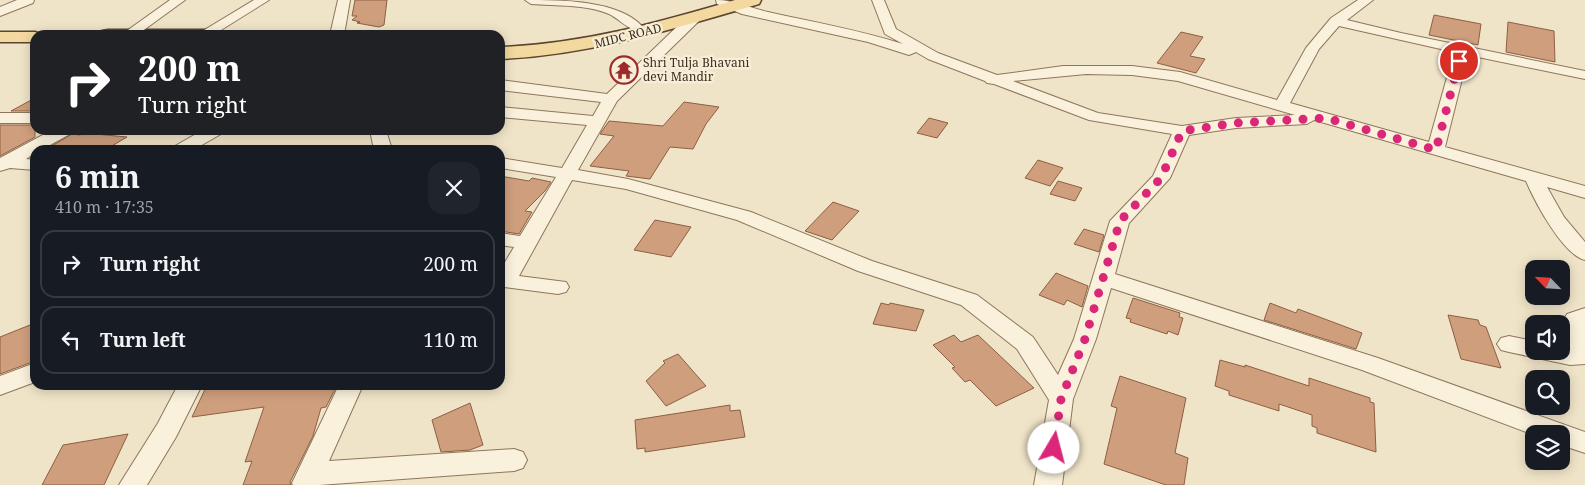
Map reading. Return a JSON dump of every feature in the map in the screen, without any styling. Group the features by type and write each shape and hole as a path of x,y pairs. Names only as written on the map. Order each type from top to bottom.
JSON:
{"main road":[{"name":"MIDC ROAD","path":"505,45 555,43 635,26 727,2 753,0"},
{"name":"MIDC ROAD","path":"505,53 545,52 577,48 655,30 694,18 727,2"},
{"path":"0,37 30,36"},
{"path":"0,44 30,44"}],"street":[{"path":"0,12 28,0"},
{"path":"135,30 179,0"},
{"path":"212,30 264,0"},
{"path":"338,30 344,0"},
{"path":"531,0 591,5 614,11 635,26"},
{"path":"878,0 890,31 933,56"},
{"path":"1281,106 1313,48 1336,21 1367,0"},
{"path":"727,2 770,17 872,39 933,56 992,80 1096,117 1182,131 1236,123 1326,118"},
{"path":"558,287 511,282 508,276 611,99 694,18"},
{"path":"1336,21 1462,50 1585,75"},
{"path":"1436,150 1462,50"},
{"path":"992,80 1063,69 1094,68 1131,70 1180,77 1585,192"},
{"path":"505,86 611,99"},
{"path":"505,112 597,121"},
{"path":"0,118 30,118"},
{"path":"1048,485 1061,399 1085,339 1120,221 1161,178 1182,131"},
{"path":"36,145 55,135"},
{"path":"190,145 206,135"},
{"path":"3,163 30,148"},
{"path":"3,163 30,165"},
{"path":"505,165 628,184 744,216 865,266 969,300 1025,343 1061,399"},
{"path":"1534,178 1544,203 1557,224 1585,254"},
{"path":"505,240 526,243"},
{"path":"1103,278 1370,364 1585,443"},
{"path":"1570,357 1582,356 1576,319 1585,316"},
{"path":"1509,344 1525,347"},
{"path":"0,386 30,374"},
{"path":"134,485 167,430 187,390"},
{"path":"349,390 308,479 514,460"}],"building":[{"path":"355,0 387,0 384,25 379,27 357,23 360,22 352,20 357,16 352,16"},
{"path":"1434,15 1481,24 1478,45 1429,35"},
{"path":"1508,22 1554,31 1555,62 1506,52"},
{"path":"1181,32 1203,37 1190,56 1205,59 1196,73 1157,63"},
{"path":"30,101 30,111 11,111"},
{"path":"684,102 719,107 706,124 693,149 670,147 650,179 626,176 629,171 590,166 614,136 600,134 609,121 663,126"},
{"path":"929,118 948,123 937,138 917,133"},
{"path":"0,125 30,125 30,135 35,135 35,137 0,156"},
{"path":"70,135 127,137 113,145 53,145"},
{"path":"1038,160 1063,168 1050,186 1025,178"},
{"path":"505,177 529,181 532,178 551,182 545,191 525,211 532,212 519,234 505,232"},
{"path":"1058,181 1082,188 1075,201 1050,194"},
{"path":"833,202 859,211 832,240 805,231"},
{"path":"655,220 691,227 671,257 634,250"},
{"path":"1084,229 1104,235 1099,252 1074,244"},
{"path":"1056,273 1088,286 1082,307 1067,300 1064,305 1039,295"},
{"path":"1133,298 1180,313 1179,317 1183,318 1178,335 1168,331 1167,334 1130,322 1131,319 1126,318"},
{"path":"881,303 924,310 916,331 873,324"},
{"path":"1270,303 1296,313 1298,309 1362,333 1356,349 1264,320"},
{"path":"1448,315 1478,320 1480,325 1486,327 1501,368 1461,359"},
{"path":"30,325 30,363 0,374 0,337"},
{"path":"954,335 961,342 978,335 1034,388 996,406 970,380 965,382 952,368 955,367 933,345"},
{"path":"678,354 706,386 666,406 646,381 665,363 663,361"},
{"path":"1220,360 1245,367 1245,365 1309,386 1309,378 1370,398 1370,402 1374,403 1376,452 1317,433 1317,428 1312,426 1312,415 1279,404 1279,411 1229,395 1229,391 1215,386"},
{"path":"1120,376 1186,398 1175,453 1188,458 1184,485 1166,485 1104,464 1117,408 1111,406"},
{"path":"205,390 334,390 326,407 321,408 313,436 290,482 291,485 243,485 252,461 245,462 264,407 192,417"},
{"path":"470,403 483,445 470,450 441,452 432,420"},
{"path":"730,405 730,411 740,410 745,437 645,452 645,448 637,449 635,420"},
{"path":"128,434 104,485 42,485 63,445"}],"place":[{"name":"Shri Tulja Bhavani devi Mandir","path":"624,70"}],"route":[{"path":"1054,448 1061,399 1085,339 1120,221 1161,178 1182,131 1198,127 1236,123 1326,118 1436,150 1459,61"}]}
